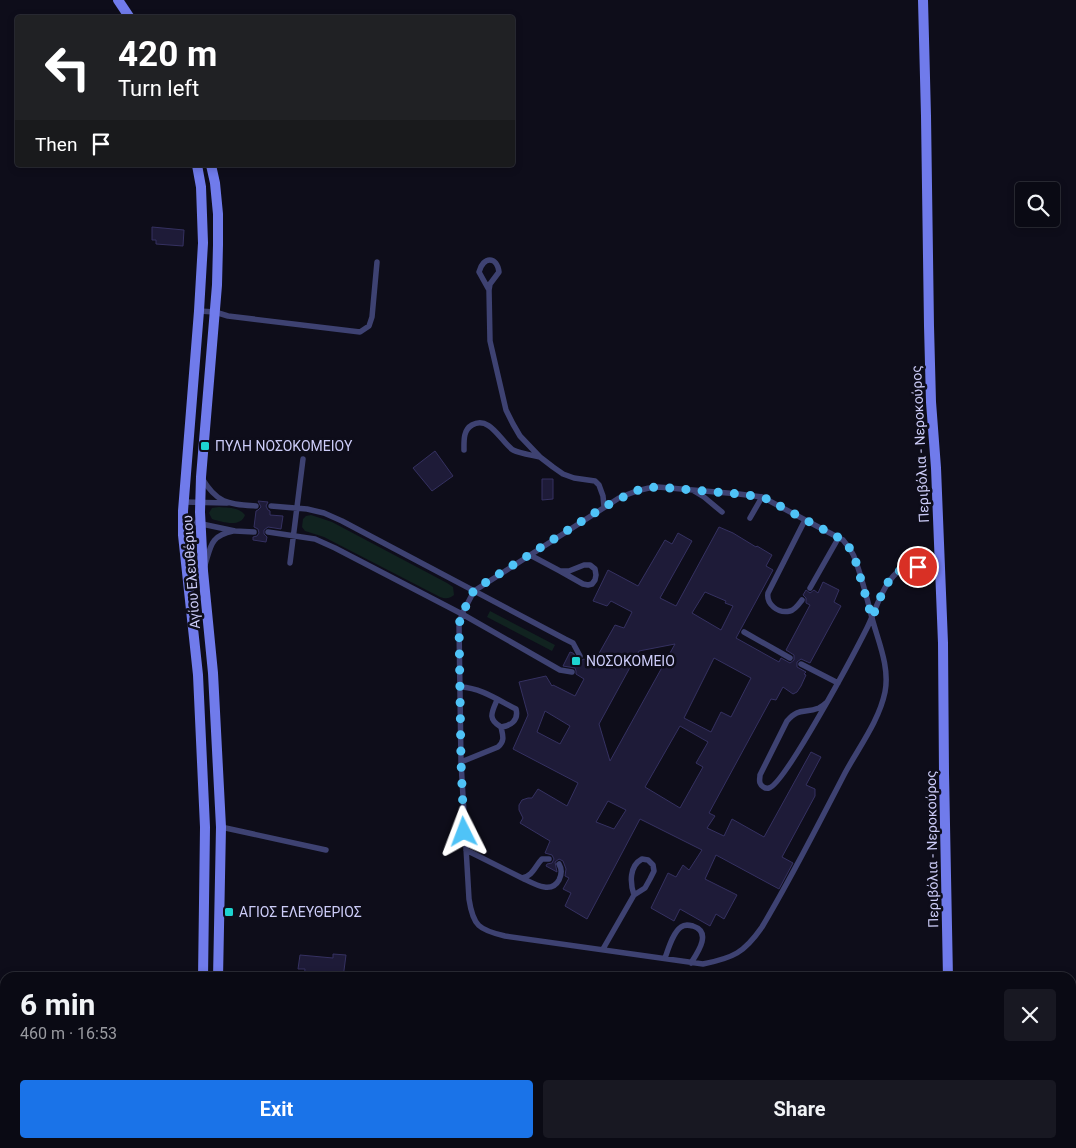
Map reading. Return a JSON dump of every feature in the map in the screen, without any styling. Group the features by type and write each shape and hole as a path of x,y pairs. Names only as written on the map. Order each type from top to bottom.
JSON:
{"main road":[{"path":"118,0 128,15"},
{"name":"Περιβόλια - Νεροκούρος","path":"923,0 931,383 943,643 948,972"},
{"name":"Αγίου Ελευθέριου","path":"197,167 201,186 203,243 183,502 183,535 198,675 205,827 202,972"},
{"name":"Αγίου Ελευθέριου","path":"211,167 218,214 218,261 201,478 200,524 214,673 221,827 218,972"}],"lane":[{"path":"489,290 479,272 481,265 489,260 494,261 498,266 499,272 490,284 489,290 490,341 506,410 520,436 540,457 563,474 574,478 595,481 600,485 604,507"},
{"path":"199,311 360,332 369,326 372,317 378,262"},
{"path":"464,450 464,438 468,428 482,423 497,433 512,449 540,457"},
{"path":"290,563 303,459"},
{"path":"201,478 209,490 217,497 232,504"},
{"path":"644,488 685,489 762,497 839,537 848,545 855,559 884,662 886,689 872,727 770,913 753,940 745,948 727,959 703,964 692,963 505,936 491,932 476,924 470,911 461,762 459,624 462,614 474,590 604,507 644,488"},
{"path":"685,489 704,497 722,512"},
{"path":"750,518 762,497"},
{"path":"183,502 256,506"},
{"path":"271,506 308,509 324,513 342,521 573,643 580,656"},
{"path":"183,520 235,531 254,532"},
{"path":"802,600 791,611 786,612 772,606 767,598 805,520"},
{"path":"203,571 214,539 223,533 235,531"},
{"path":"268,532 315,539 335,548 462,614 560,670 572,672"},
{"path":"810,588 839,537"},
{"path":"530,555 583,584 592,584 596,575 595,569 590,565 579,566 569,571 560,571"},
{"path":"826,703 819,708 799,711 787,721 760,775 759,781 761,785 769,788 782,776 826,703 838,683 891,578 902,569 940,566"},
{"path":"744,632 790,658"},
{"path":"801,664 838,683"},
{"path":"461,687 479,690 516,709 517,714 514,722 501,728"},
{"path":"461,762 502,744 504,738 501,728 492,719 492,712 497,700"},
{"path":"221,827 326,850"},
{"path":"466,850 522,878 548,888 554,887 558,883 562,868 559,864"},
{"path":"522,878 528,877 542,859 549,859"},
{"path":"603,949 634,895 645,888 654,871 653,864 648,860 642,859 636,862 633,868 630,882 634,895"},
{"path":"665,958 677,931 686,925 692,926 698,928 702,933 703,939 692,963"}],"green space":[{"path":"212,508 237,509 245,515 240,522 235,523 212,519 209,513"},
{"path":"311,515 332,522 447,583 453,587 454,595 447,598 440,597 324,537 305,531 302,527 303,519"},
{"path":"490,611 555,645 552,651 487,617"}],"building":[{"path":"152,227 184,230 183,246 156,244 156,240 152,240"},
{"path":"435,451 453,476 432,491 413,468"},
{"path":"542,479 553,479 553,499 542,500"},
{"path":"258,501 268,502 266,506 270,511 270,515 283,516 281,529 268,527 264,530 264,534 267,537 266,542 253,540 253,537 259,533 258,529 254,527 256,511 261,507"},
{"path":"719,527 772,555 766,566 773,570 736,638 779,662 781,658 790,663 794,660 794,655 786,650 810,605 806,603 806,598 803,595 806,590 810,593 814,590 818,593 823,582 839,590 834,602 841,606 810,663 801,659 797,662 797,667 806,672 801,686 793,694 783,687 776,700 771,699 709,813 715,816 707,828 724,836 732,819 764,837 811,752 821,757 806,785 815,789 815,796 782,857 793,863 779,889 716,855 705,879 737,895 724,919 716,914 710,926 680,909 674,921 651,908 668,873 676,877 683,865 689,870 702,850 640,819 587,919 565,906 571,893 563,889 569,878 565,876 566,869 563,861 559,859 555,862 557,872 546,866 552,863 554,859 552,855 545,853 550,841 520,823 523,818 519,805 522,800 532,798 538,789 567,806 578,783 513,749 528,715 519,682 546,676 552,686 575,696 584,679 576,674 575,668 563,666 570,652 578,660 584,659 593,664 615,625 624,628 632,612 611,601 607,606 593,601 608,570 638,586 665,540 672,544 678,533 692,541 660,598 676,606","holes":["705,592 733,606 721,630 692,613","675,644 610,761 599,724 639,651","714,658 751,678 731,717 721,712 711,732 684,718","545,711 570,726 560,744 537,732","680,726 708,742 696,763 703,767 680,808 645,787","608,801 626,810 614,829 596,822"]},
{"path":"333,954 346,955 344,972 305,972 305,969 298,969 300,955 333,958"}],"place":[{"name":"ΠΥΛΗ ΝΟΣΟΚΟΜΕΙΟΥ","path":"205,446"},
{"name":"ΝΟΣΟΚΟΜΕΙΟ","path":"576,661"},
{"name":"ΑΓΙΟΣ ΕΛΕΥΘΕΡΙΟΣ","path":"229,912"}],"route":[{"path":"464,832 459,624 462,614 474,590 619,498 644,488 658,487 739,494 767,499 839,537 848,545 855,559 872,618 891,578 902,569 918,567"}]}
